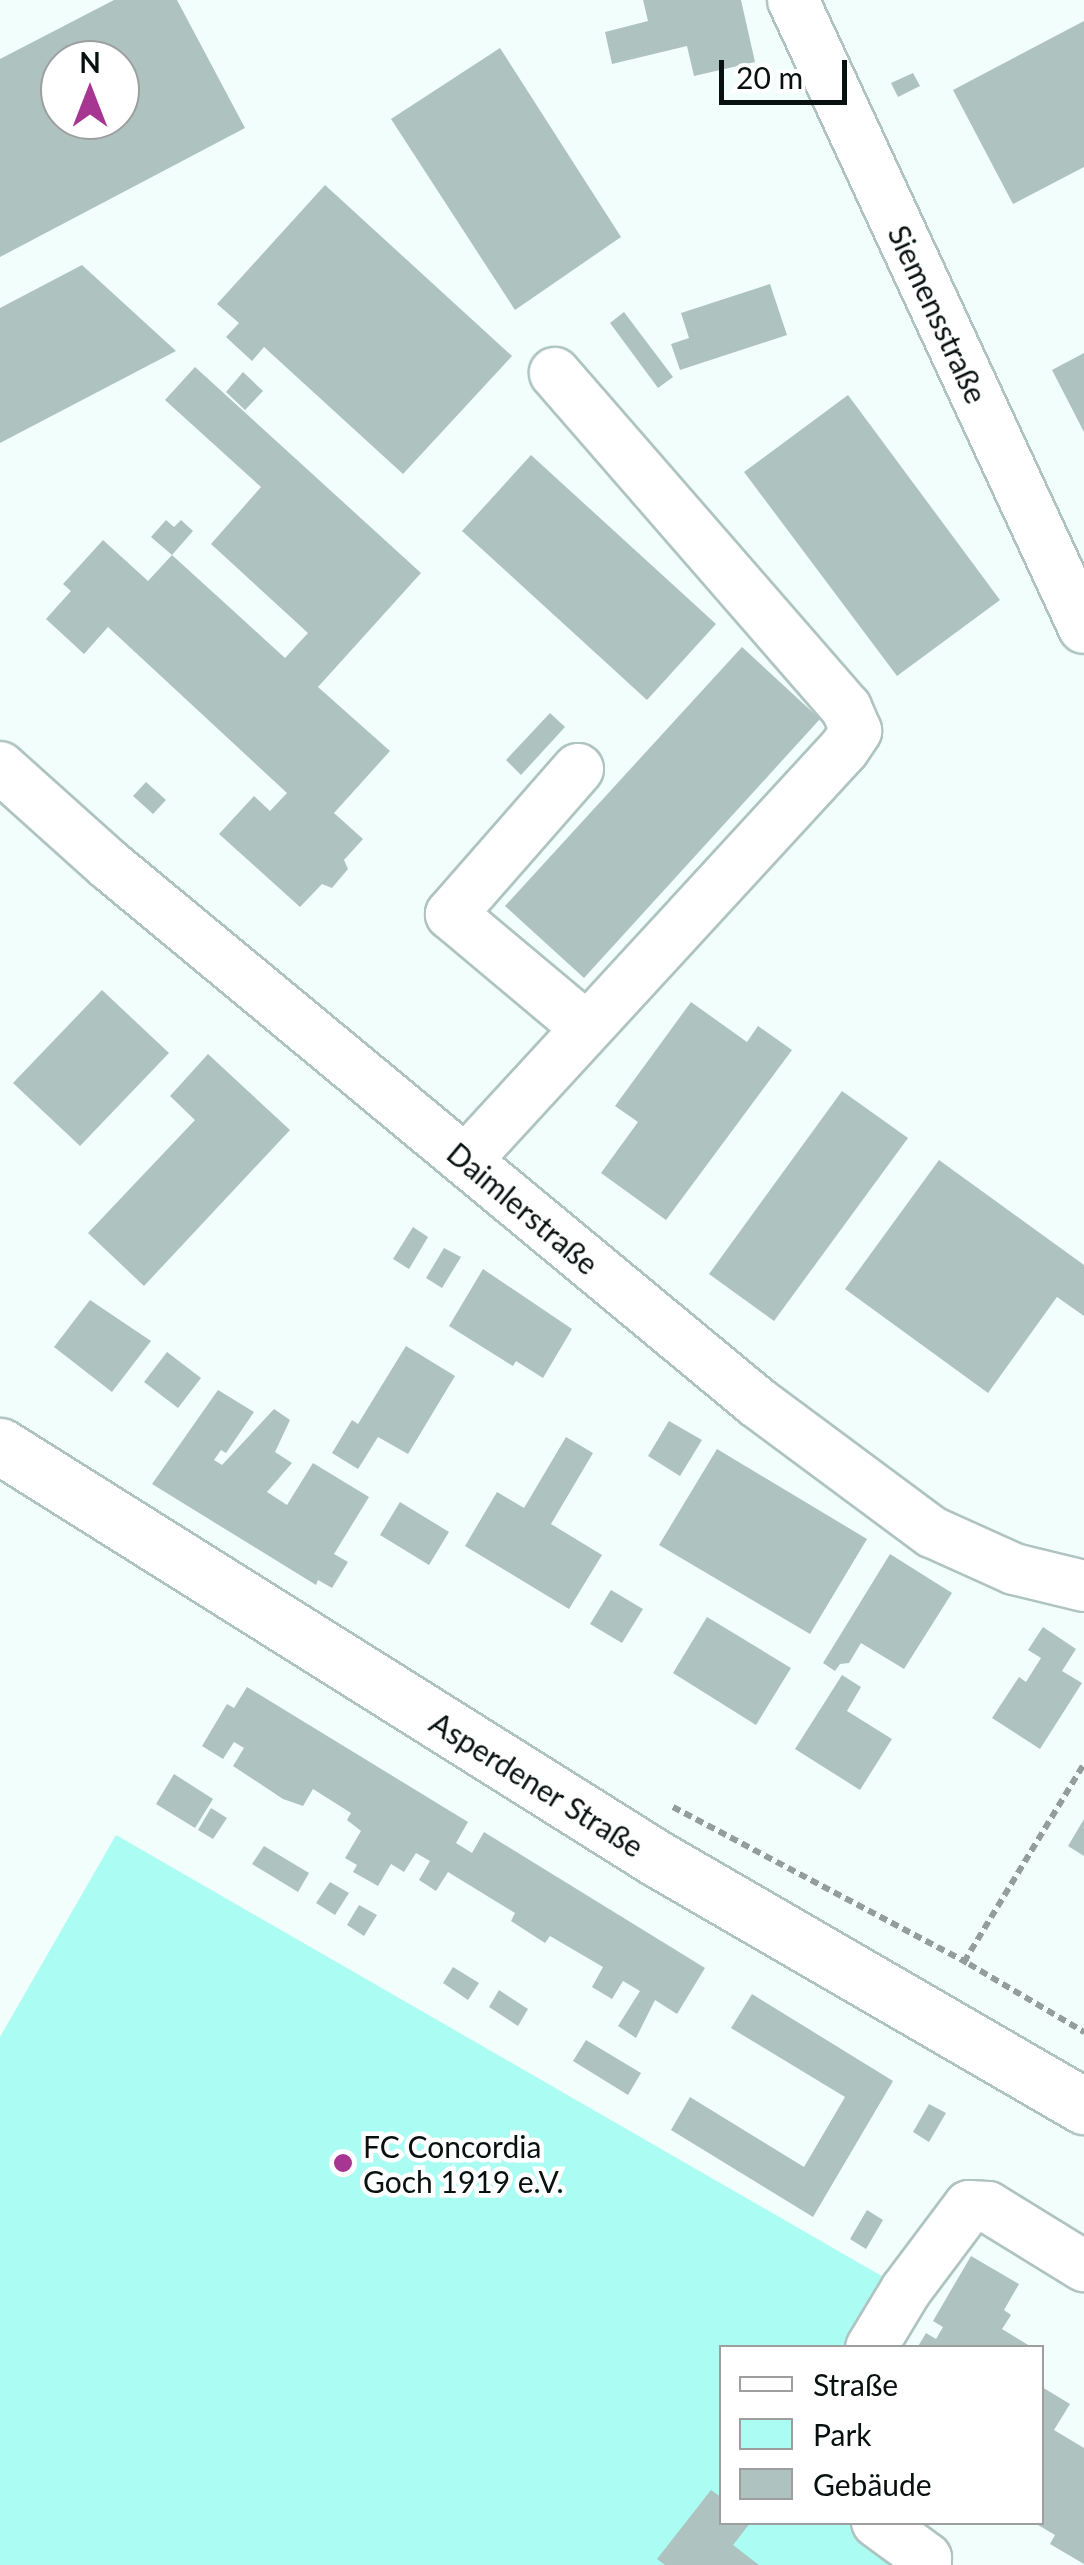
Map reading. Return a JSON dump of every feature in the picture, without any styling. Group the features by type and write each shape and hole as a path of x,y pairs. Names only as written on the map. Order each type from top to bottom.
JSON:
{"main road":[{"name":"Asperdener Straße","path":"0,1446 656,1858 1084,2106"}],"street":[{"name":"Siemensstraße","path":"792,0 1084,628"},
{"path":"466,1160 844,749 856,731 846,708 556,373"},
{"name":"Daimlerstraße","path":"0,767 108,864 758,1403 932,1532 1014,1569 1084,1586"},
{"path":"578,769 451,914 587,1028"},
{"path":"873,2345 906,2290 969,2206 988,2207 1084,2266"},
{"path":"881,2525 926,2558 926,2565"}],"path":[{"path":"964,1962 1084,1764"}],"green space":[{"name":"FC Concordia Goch 1919 e.V.","path":"116,1835 906,2290 872,2345 719,2345 719,2525 879,2525 926,2565 0,2565 0,2037"}],"building":[{"path":"114,0 177,0 245,128 0,257 0,59"},
{"path":"643,0 741,0 755,62 694,76 687,46 612,64 605,32 648,21"},
{"path":"1084,21 1084,167 1013,204 953,90"},
{"path":"500,48 621,237 515,310 391,119"},
{"path":"913,73 920,86 898,97 891,83"},
{"path":"325,185 512,356 403,474 264,347 252,361 226,337 239,323 217,304"},
{"path":"82,265 176,351 0,443 0,308"},
{"path":"770,284 787,335 680,370 671,344 689,338 681,313"},
{"path":"624,312 673,377 658,388 610,323"},
{"path":"1084,353 1084,432 1052,370"},
{"path":"195,367 421,573 318,687 390,751 334,813 363,839 344,860 348,869 332,888 322,884 300,907 219,834 254,796 270,811 287,793 108,627 84,654 46,619 71,591 63,584 103,540 148,581 172,555 285,658 308,633 211,544 261,487 165,400"},
{"path":"243,372 263,391 245,410 226,392"},
{"path":"848,395 1000,600 897,676 744,472"},
{"path":"531,455 716,624 647,700 462,531"},
{"path":"166,520 174,527 181,520 193,531 172,555 151,537"},
{"path":"742,647 820,719 584,978 505,906"},
{"path":"550,713 565,727 521,775 506,760"},
{"path":"146,782 166,800 153,814 133,796"},
{"path":"102,990 169,1053 80,1146 13,1083"},
{"path":"691,1002 747,1042 758,1026 792,1050 666,1220 601,1173 638,1122 615,1106"},
{"path":"208,1054 290,1130 144,1286 88,1233 195,1120 170,1096"},
{"path":"842,1091 908,1138 774,1321 709,1274"},
{"path":"939,1160 1084,1265 1084,1316 1057,1297 988,1393 845,1289"},
{"path":"413,1227 428,1237 409,1269 393,1259"},
{"path":"444,1248 461,1257 442,1288 426,1278"},
{"path":"483,1269 572,1329 543,1378 516,1361 513,1366 449,1326"},
{"path":"90,1300 151,1341 112,1392 54,1347"},
{"path":"406,1346 455,1376 408,1454 378,1437 358,1469 332,1453 352,1420 358,1424"},
{"path":"167,1352 201,1378 178,1408 144,1382"},
{"path":"218,1390 254,1412 226,1453 221,1450 214,1460 222,1465 274,1409 290,1420 275,1452 292,1463 267,1492 287,1505 313,1463 369,1497 334,1554 348,1562 332,1588 318,1580 316,1585 152,1484"},
{"path":"669,1421 702,1440 680,1476 648,1456"},
{"path":"566,1437 593,1453 551,1524 602,1555 569,1609 465,1546 497,1492 524,1508"},
{"path":"717,1449 867,1539 810,1634 659,1545"},
{"path":"400,1502 449,1532 429,1565 380,1535"},
{"path":"890,1554 952,1593 904,1669 861,1643 849,1663 840,1664 835,1671 823,1663"},
{"path":"611,1590 643,1609 622,1643 590,1624"},
{"path":"707,1617 791,1668 756,1725 673,1673"},
{"path":"1043,1627 1076,1649 1062,1671 1082,1683 1040,1749 992,1718 1019,1677 1026,1682 1041,1658 1028,1650"},
{"path":"842,1675 861,1687 847,1711 892,1739 860,1790 795,1749"},
{"path":"247,1687 468,1822 456,1843 472,1853 484,1832 705,1968 677,2014 655,2000 636,2038 618,2026 640,1991 623,1981 612,1999 592,1987 603,1967 550,1936 545,1943 511,1921 515,1913 448,1872 436,1891 419,1880 430,1861 416,1853 404,1872 391,1864 378,1886 353,1872 357,1865 345,1858 361,1831 347,1820 351,1813 313,1789 303,1806 283,1799 233,1766 244,1748 234,1742 223,1759 202,1746 227,1704 234,1708"},
{"path":"174,1774 213,1799 195,1828 156,1804"},
{"path":"211,1808 227,1818 213,1839 198,1830"},
{"path":"1084,1819 1084,1856 1068,1846"},
{"path":"264,1846 309,1873 298,1892 252,1864"},
{"path":"330,1882 349,1893 335,1915 316,1903"},
{"path":"359,1905 377,1915 364,1936 347,1925"},
{"path":"453,1967 479,1983 468,2000 443,1983"},
{"path":"499,1990 528,2009 518,2026 489,2007"},
{"path":"752,1994 893,2081 813,2217 671,2130 690,2097 804,2167 845,2097 731,2028"},
{"path":"586,2040 641,2073 628,2095 573,2061"},
{"path":"929,2104 946,2113 929,2142 913,2132"},
{"path":"867,2210 883,2220 866,2249 850,2239"},
{"path":"971,2256 1019,2284 1004,2310 1011,2315 1002,2329 1028,2345 919,2345 926,2333 936,2339 943,2327 933,2321"},
{"path":"1044,2388 1070,2404 1054,2430 1084,2448 1084,2564 1050,2544 1055,2535 1038,2525 1044,2525"},
{"path":"711,2490 719,2496 719,2525 749,2525 733,2545 759,2565 665,2565 657,2559"}],"place":[{"name":"FC Concordia Goch 1919 e.V.","path":"343,2163"}]}
